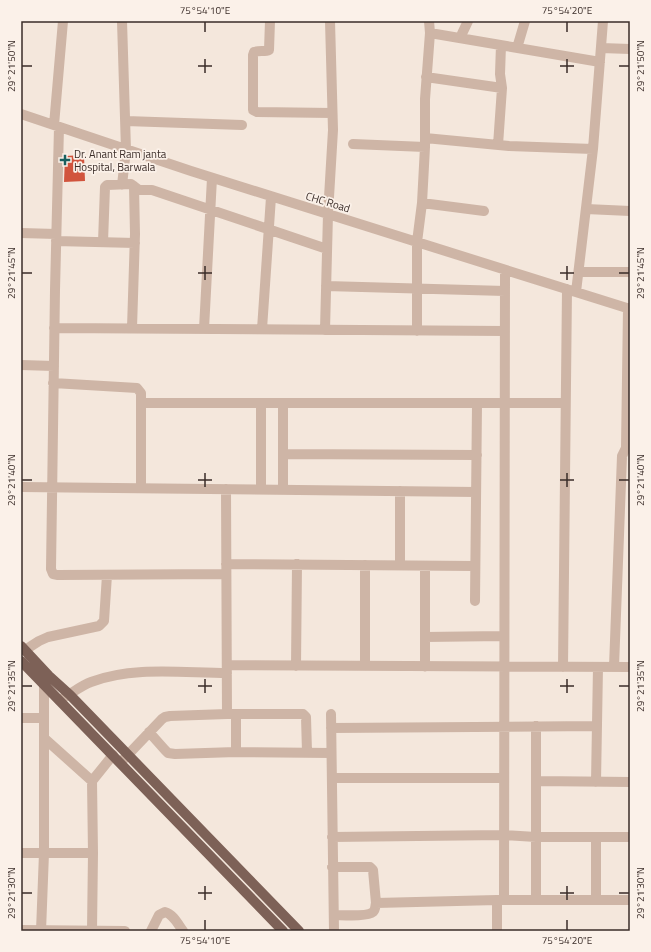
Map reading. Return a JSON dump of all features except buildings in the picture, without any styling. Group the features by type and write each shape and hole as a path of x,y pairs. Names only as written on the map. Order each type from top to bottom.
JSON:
{"main road":[{"path":"23,648 70,694 124,759 283,931"},
{"path":"21,661 113,755 124,759 299,931"}],"street":[{"path":"62,21 56,126 56,238 51,569 53,574 107,575 297,564 475,566"},
{"path":"122,21 126,122 126,150 122,185"},
{"path":"270,21 269,50 257,51 254,52 253,55 253,110 258,112 332,113"},
{"path":"325,330 328,214 332,144 330,21"},
{"path":"417,331 417,242 422,203 426,77 430,33 429,21"},
{"path":"460,38 468,21"},
{"path":"517,48 525,21"},
{"path":"562,667 565,403 572,290 579,272 593,149 602,21"},
{"path":"430,33 600,62"},
{"path":"498,145 502,88 500,74 501,45"},
{"path":"601,48 630,49"},
{"path":"426,77 502,88"},
{"name":"CHC Road","path":"21,114 271,197 629,308"},
{"path":"126,122 242,125"},
{"path":"353,144 425,142 593,149"},
{"path":"204,329 212,178"},
{"path":"103,242 104,190 107,185 131,184 139,190 152,190 327,249"},
{"path":"132,328 135,243 134,186"},
{"path":"262,330 271,197"},
{"path":"422,203 484,211"},
{"path":"586,209 630,211"},
{"path":"21,233 56,238 135,243"},
{"path":"497,931 503,835 505,270"},
{"path":"579,272 630,272"},
{"path":"326,286 505,291"},
{"path":"614,667 622,456 628,448 629,308"},
{"path":"54,328 504,331"},
{"path":"21,366 54,366"},
{"path":"53,383 137,388 141,393 141,488"},
{"path":"141,403 565,403"},
{"path":"261,403 261,490"},
{"path":"283,403 283,490"},
{"path":"475,601 477,404"},
{"path":"283,454 476,455"},
{"path":"21,487 476,492"},
{"path":"226,489 227,669 236,752"},
{"path":"400,491 400,565"},
{"path":"296,666 297,564"},
{"path":"365,565 365,666"},
{"path":"425,566 425,667"},
{"path":"23,648 48,637 99,626 102,624 104,621 107,575"},
{"path":"425,637 504,636"},
{"path":"60,700 90,682 113,675 133,672 296,666 630,667"},
{"path":"596,782 598,667"},
{"path":"42,931 44,853 44,685"},
{"path":"124,759 165,717 232,714 305,714 306,752"},
{"path":"331,714 334,931"},
{"path":"21,718 43,718"},
{"path":"536,726 536,900"},
{"path":"331,728 597,726"},
{"path":"149,732 168,753 175,754 236,752 331,753"},
{"path":"44,738 92,781"},
{"path":"92,930 92,781 113,755"},
{"path":"332,778 503,778"},
{"path":"536,781 630,782"},
{"path":"332,837 503,835 630,837"},
{"path":"596,837 596,900"},
{"path":"21,853 93,853"},
{"path":"332,867 370,868 373,870 376,903 375,909 372,913 334,915"},
{"path":"376,903 500,900 630,900"},
{"path":"152,931 159,915 165,912 172,916 183,931"},
{"path":"21,930 125,931"}],"place":[{"name":"Dr. Anant Ram janta Hospital, Barwala","path":"65,160"}]}
